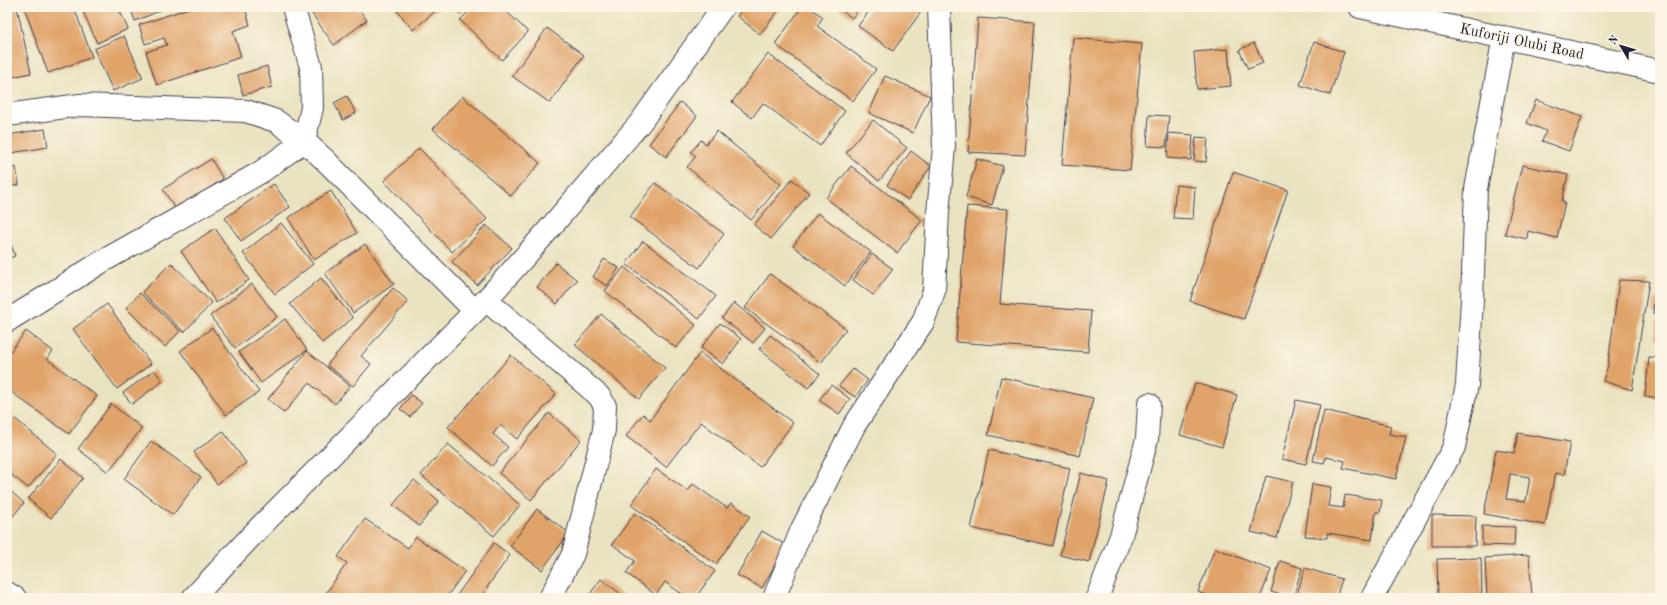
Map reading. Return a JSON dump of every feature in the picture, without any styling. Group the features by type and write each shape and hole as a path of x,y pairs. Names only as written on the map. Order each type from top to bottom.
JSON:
{"street":[{"path":"7,321 103,261 260,172 304,142 312,108 311,67 293,7"},
{"path":"193,598 258,529 480,306 544,235 640,123 723,7"},
{"path":"774,598 802,530 854,426 923,322 934,291 938,213 944,146 938,7"},
{"name":"Kuforiji Olubi Road","path":"1360,7 1660,71"},
{"path":"1372,598 1454,447 1467,385 1476,189 1504,37"},
{"path":"7,115 80,105 246,111 276,121 325,160 480,306 577,377 598,396 605,406 604,430 573,554 550,598"},
{"path":"1098,598 1121,536 1145,447 1149,404"},
{"path":"7,593 15,598"}],"building":[{"path":"7,7 17,7 31,73 7,78"},
{"path":"24,7 74,7 92,57 48,73"},
{"path":"81,7 118,7 128,29 97,43"},
{"path":"130,7 169,7 135,21"},
{"path":"192,7 245,7 250,25 233,31 241,57 157,85 146,52 167,45 164,38 145,44 139,25"},
{"path":"315,7 357,7 367,20 334,45 310,11"},
{"path":"394,7 440,7 413,30"},
{"path":"454,7 467,7 459,13"},
{"path":"473,7 502,7 528,32 502,60 460,20"},
{"path":"744,7 776,7 779,10 760,34 737,16"},
{"path":"802,7 809,7 823,17 817,26 876,69 853,101 775,44"},
{"path":"837,7 860,7 852,18"},
{"path":"872,7 920,7 923,9 893,51 858,26"},
{"path":"978,18 1035,22 1025,155 968,152"},
{"path":"547,28 584,55 550,103 512,76"},
{"path":"124,36 143,78 113,91 94,49"},
{"path":"1073,38 1142,44 1130,170 1062,165"},
{"path":"1314,42 1344,52 1330,95 1300,85"},
{"path":"1254,43 1263,63 1248,69 1239,50"},
{"path":"1228,49 1231,86 1197,89 1194,52"},
{"path":"768,54 845,111 820,146 763,103 752,118 732,102"},
{"path":"267,66 272,87 243,95 238,75"},
{"path":"885,76 930,96 913,133 869,113"},
{"path":"347,96 356,113 343,120 334,103"},
{"path":"462,96 540,163 511,196 433,129"},
{"path":"1536,100 1582,117 1569,151 1542,141 1546,131 1527,123"},
{"path":"680,102 697,116 666,157 649,144"},
{"path":"1149,115 1169,116 1166,147 1147,146"},
{"path":"873,120 907,148 879,181 846,153"},
{"path":"45,129 48,147 11,153 8,135"},
{"path":"717,131 781,184 751,220 687,167 696,156 691,152 701,140 706,144"},
{"path":"1169,133 1193,135 1191,160 1167,158"},
{"path":"1196,137 1208,138 1206,162 1194,161"},
{"path":"419,148 487,219 452,252 384,181"},
{"path":"911,151 931,166 908,200 887,185"},
{"path":"211,159 223,179 176,210 163,189"},
{"path":"977,159 1003,166 992,205 966,197"},
{"path":"1522,165 1568,175 1562,201 1565,202 1557,238 1528,231 1527,239 1505,234"},
{"path":"851,166 922,220 897,253 826,198"},
{"path":"16,167 19,185 7,187 7,169"},
{"path":"1233,172 1288,190 1244,319 1190,301"},
{"path":"792,179 809,193 771,239 754,225"},
{"path":"655,183 724,234 699,268 630,217"},
{"path":"274,184 290,207 241,241 225,218"},
{"path":"1176,185 1195,187 1193,219 1173,218"},
{"path":"331,191 357,233 314,260 288,218"},
{"path":"967,206 1008,209 1000,304 1091,311 1088,352 956,342"},
{"path":"818,213 871,252 845,286 793,246"},
{"path":"281,223 313,264 275,294 243,253"},
{"path":"486,225 512,248 477,285 452,262"},
{"path":"215,228 249,280 216,303 181,251"},
{"path":"7,233 15,256 7,259"},
{"path":"643,241 716,296 699,319 626,264"},
{"path":"365,244 394,284 353,313 325,273"},
{"path":"872,254 893,269 873,295 853,280"},
{"path":"604,259 619,268 607,286 593,277"},
{"path":"171,263 212,303 184,332 142,292"},
{"path":"556,263 577,280 557,304 537,287"},
{"path":"624,267 696,325 676,348 605,291"},
{"path":"770,274 846,329 821,363 745,308"},
{"path":"321,278 353,318 322,343 290,304"},
{"path":"1619,280 1649,281 1632,390 1603,381 1608,365"},
{"path":"252,284 277,317 235,348 210,316"},
{"path":"393,288 408,301 361,356 371,364 353,386 327,365"},
{"path":"140,293 180,331 165,347 126,308"},
{"path":"1659,293 1660,338 1655,338 1658,313 1653,313 1654,299 1658,299"},
{"path":"734,303 765,328 753,343 722,318"},
{"path":"107,304 151,364 117,389 73,329"},
{"path":"601,314 665,368 639,399 575,345"},
{"path":"285,319 307,350 261,383 239,352"},
{"path":"720,323 741,339 723,364 701,348"},
{"path":"212,328 259,392 226,415 180,351"},
{"path":"26,331 53,351 47,359 97,396 69,434 7,389 7,356"},
{"path":"770,335 820,374 808,388 759,349"},
{"path":"307,351 350,386 335,404 309,383 284,413 268,399"},
{"path":"700,353 793,423 760,467 701,422 666,467 626,436 643,414 650,420"},
{"path":"511,355 556,394 517,439 500,425 493,434 508,447 492,466 448,427"},
{"path":"1649,357 1660,358 1659,398 1645,396"},
{"path":"853,369 868,380 855,397 839,386"},
{"path":"154,370 163,381 132,404 123,393"},
{"path":"1001,377 1093,398 1080,456 988,435"},
{"path":"1195,383 1237,395 1222,447 1180,435"},
{"path":"831,385 850,399 839,414 819,400"},
{"path":"411,395 422,403 410,417 400,409"},
{"path":"1296,400 1320,405 1306,464 1282,459"},
{"path":"111,404 142,428 108,472 78,449"},
{"path":"1324,410 1391,426 1389,434 1406,437 1396,479 1343,468 1345,461 1326,457 1324,463 1313,461"},
{"path":"7,412 57,454 28,488 7,471"},
{"path":"549,413 581,440 531,500 499,473"},
{"path":"223,431 246,463 217,484 194,452"},
{"path":"1518,433 1570,442 1564,475 1555,473 1545,525 1484,514 1496,450 1514,453","holes":["1510,474 1530,477 1526,501 1506,499"]},
{"path":"151,441 201,477 173,515 124,479"},
{"path":"448,444 520,505 494,536 421,475"},
{"path":"989,450 1070,468 1053,546 971,528"},
{"path":"61,459 83,478 51,518 28,499"},
{"path":"656,469 688,491 693,484 727,508 731,503 750,516 716,564 631,505"},
{"path":"1081,473 1109,481 1089,562 1060,555"},
{"path":"1266,476 1293,482 1277,538 1251,532"},
{"path":"414,480 439,501 419,526 393,505"},
{"path":"1312,484 1331,487 1328,506 1343,508 1345,495 1382,500 1380,512 1376,512 1372,540 1327,533 1327,538 1305,536"},
{"path":"7,488 24,503 7,523"},
{"path":"537,509 569,533 542,570 510,546"},
{"path":"635,513 715,571 695,598 688,598 665,582 656,595 626,573 635,561 612,544"},
{"path":"1432,515 1476,516 1475,546 1432,546"},
{"path":"365,519 408,548 416,537 465,571 446,598 328,598 324,596 347,563 338,557"},
{"path":"1482,526 1515,527 1514,546 1482,545"},
{"path":"762,531 786,545 762,588 737,575"},
{"path":"494,543 510,555 483,593 489,598 455,598"},
{"path":"1215,548 1271,570 1260,598 1214,598 1198,592"},
{"path":"1529,555 1532,597 1487,598 1485,558"},
{"path":"1481,558 1482,598 1438,598 1437,559"},
{"path":"1280,561 1302,568 1293,598 1271,592"},
{"path":"1305,568 1342,579 1336,598 1296,598"},
{"path":"601,579 626,598 587,598"},
{"path":"679,593 687,598 675,598"}]}
